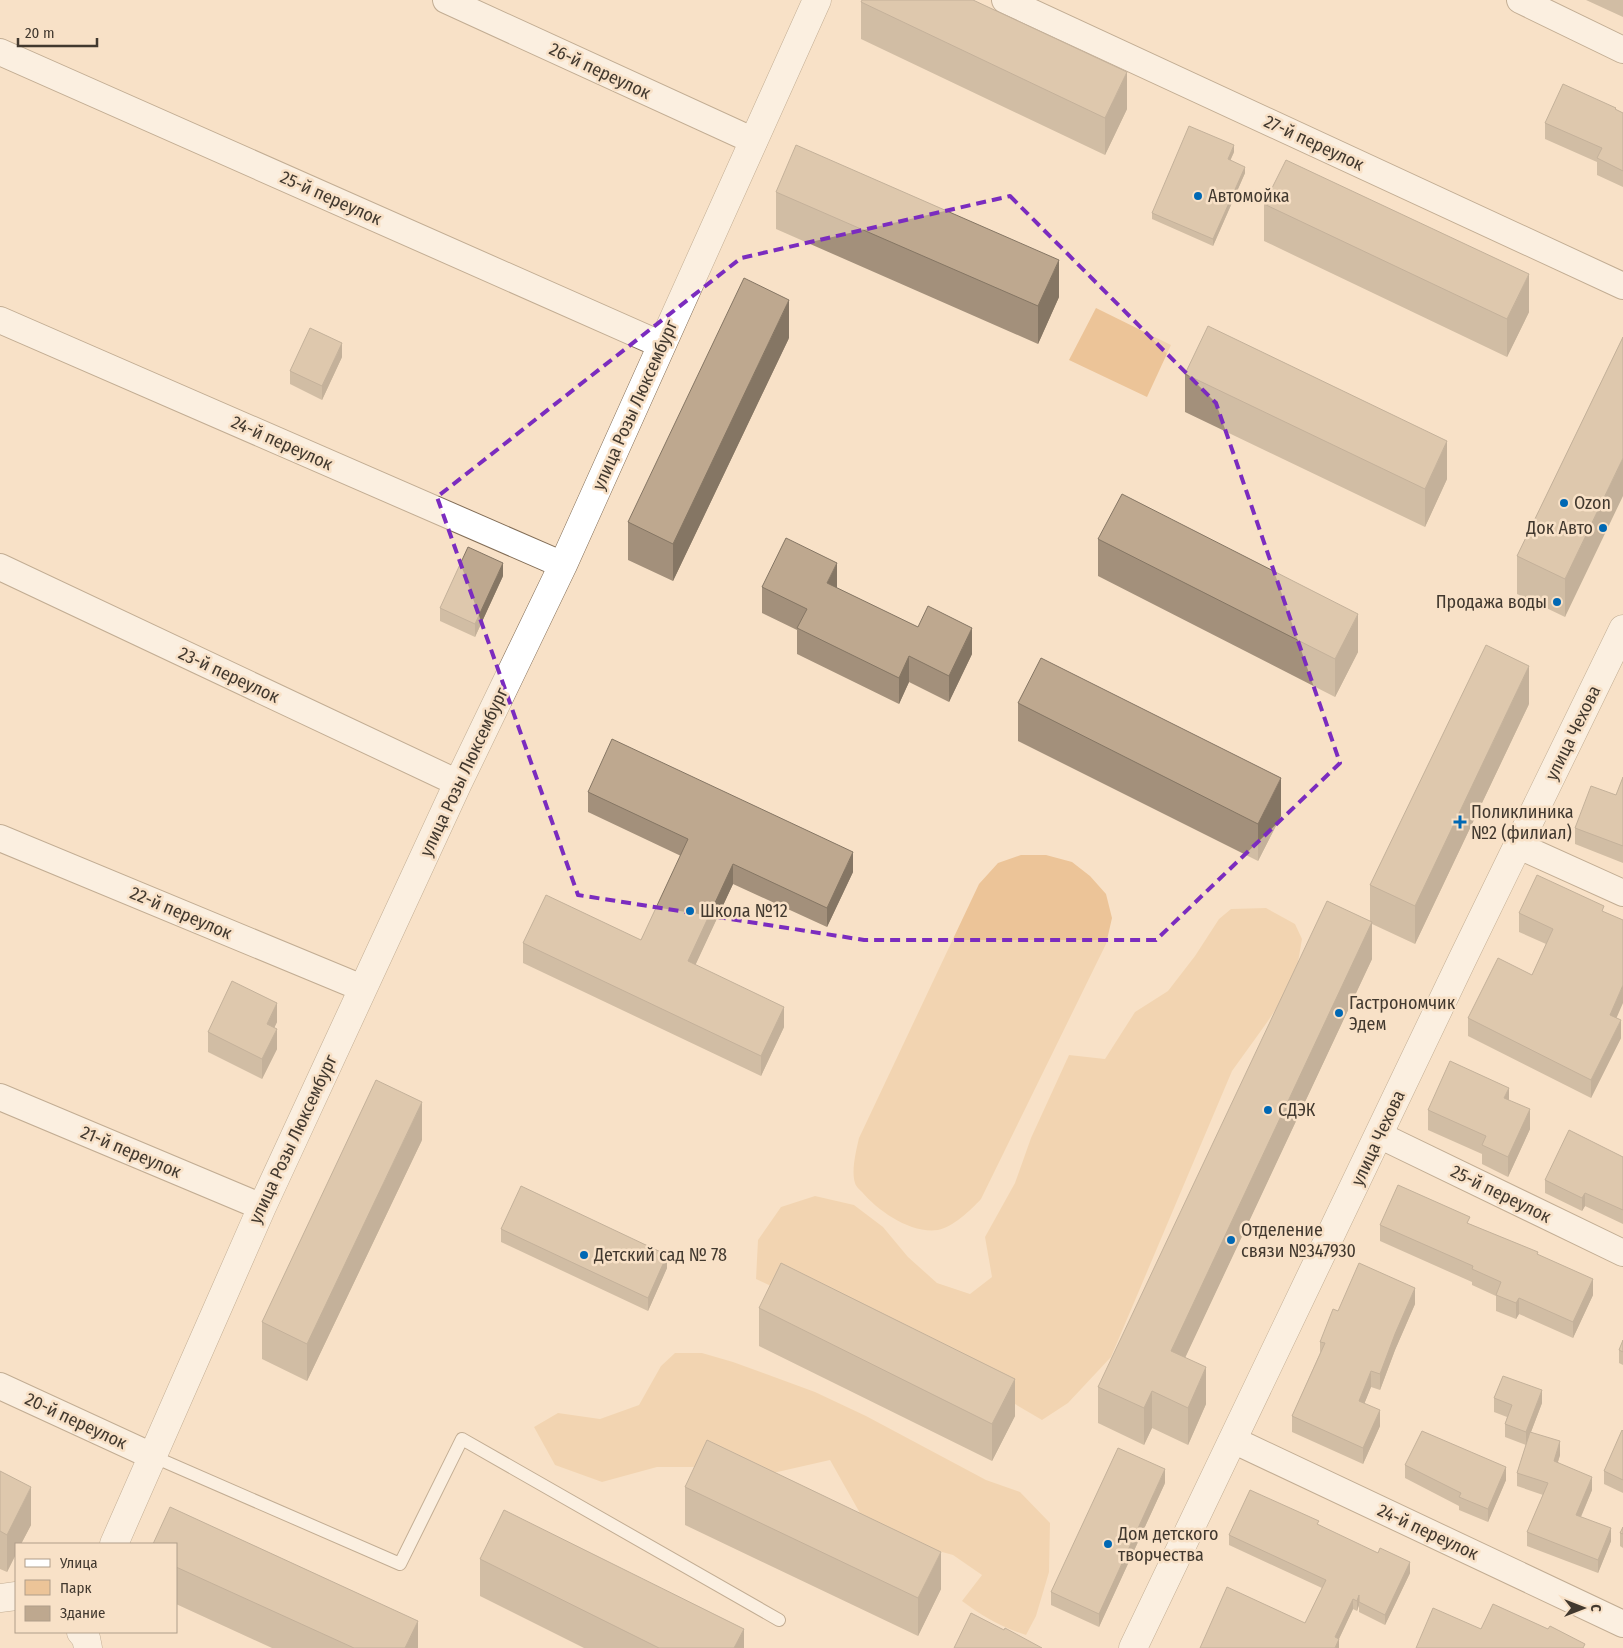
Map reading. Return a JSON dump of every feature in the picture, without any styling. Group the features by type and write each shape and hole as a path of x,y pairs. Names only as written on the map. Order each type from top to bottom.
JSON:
{"street":[{"name":"26-й переулок","path":"446,0 754,141"},
{"name":"улица Розы Люксембург","path":"114,1543 262,1207 458,783 563,566 817,0"},
{"name":"27-й переулок","path":"1005,0 1623,286"},
{"path":"1520,0 1623,50"},
{"name":"25-й переулок","path":"0,52 662,345"},
{"name":"24-й переулок","path":"0,320 563,566"},
{"name":"23-й переулок","path":"0,567 458,783"},
{"name":"улица Чехова","path":"1133,1648 1380,1135 1462,960 1623,630"},
{"name":"22-й переулок","path":"0,838 362,988"},
{"path":"1519,846 1623,893"},
{"name":"21-й переулок","path":"0,1096 262,1207"},
{"name":"25-й переулок","path":"1380,1135 1623,1253"},
{"name":"20-й переулок","path":"0,1386 152,1456"},
{"name":"24-й переулок","path":"1233,1440 1623,1624"},
{"path":"0,1598 15,1596"}],"lane":[{"path":"152,1456 400,1564 462,1439 779,1620"}],"highlighted area":[{"path":"1010,196 1216,403 1340,763 1156,940 864,940 578,895 437,497 741,258"}],"green space":[{"path":"1096,308 1171,345 1147,397 1069,360"},
{"path":"1021,855 1046,855 1072,862 1090,876 1106,894 1112,918 1106,944 981,1199 961,1218 944,1228 928,1230 906,1225 877,1207 856,1186 854,1167 859,1138 979,884 998,863"},
{"path":"1266,908 1295,924 1302,939 1295,980 1232,1071 1111,1357 1068,1403 1042,1420 998,1394 756,1279 758,1240 781,1207 815,1196 854,1205 883,1227 908,1257 937,1283 970,1294 992,1277 985,1237 1015,1183 1031,1138 1069,1055 1105,1059 1135,1012 1168,991 1195,956 1219,919 1231,909"},
{"path":"675,1353 702,1353 733,1362 815,1392 866,1416 986,1480 1020,1492 1050,1523 1049,1572 1036,1616 1026,1635 992,1621 962,1601 982,1575 953,1555 906,1542 865,1522 830,1460 756,1477 710,1467 657,1467 602,1482 555,1465 534,1427 558,1413 600,1419 639,1405 661,1366"}],"building":[{"path":"862,0 973,0 1127,72 1105,118 861,2"},
{"path":"1563,84 1623,113 1623,171 1597,158 1602,148 1545,123"},
{"name":"Автомойка","path":"1189,126 1234,145 1228,159 1245,167 1213,239 1152,213"},
{"path":"796,145 1059,260 1038,306 776,192"},
{"path":"1286,160 1529,274 1507,319 1264,204"},
{"path":"744,278 789,300 673,544 628,522"},
{"path":"1208,326 1447,441 1425,489 1185,374"},
{"path":"310,328 342,343 322,386 290,371"},
{"path":"1623,337 1623,458 1565,579 1517,556"},
{"path":"1122,494 1358,614 1335,659 1098,539"},
{"path":"786,538 837,563 827,583 918,627 928,606 972,628 949,676 909,656 899,678 797,628 807,609 762,587"},
{"path":"468,547 503,563 475,624 440,608"},
{"path":"1486,645 1529,666 1415,906 1370,885"},
{"path":"1041,658 1281,778 1258,824 1018,703"},
{"path":"612,739 853,852 827,908 733,864 688,961 784,1007 761,1056 523,943 546,895 641,940 688,839 588,792"},
{"path":"1623,777 1623,846 1575,828 1591,786 1616,795"},
{"path":"1537,875 1604,906 1602,911 1623,920 1623,985 1610,1015 1621,1020 1591,1080 1468,1018 1498,958 1532,975 1553,929 1519,913"},
{"path":"1327,901 1372,922 1171,1351 1206,1367 1188,1408 1152,1391 1144,1408 1098,1387"},
{"path":"232,981 277,1003 267,1024 277,1029 262,1059 208,1032"},
{"path":"1450,1061 1509,1088 1504,1098 1530,1109 1508,1157 1482,1145 1486,1136 1428,1110"},
{"path":"376,1080 422,1102 307,1344 262,1322"},
{"path":"1569,1130 1623,1157 1623,1210 1585,1193 1582,1198 1545,1180"},
{"path":"1398,1185 1470,1217 1467,1223 1538,1252 1537,1254 1593,1279 1573,1322 1519,1298 1516,1303 1496,1295 1501,1282 1472,1269 1473,1266 1380,1225"},
{"name":"Детский сад № 78","path":"521,1186 667,1255 648,1298 501,1229"},
{"path":"781,1263 1015,1379 992,1424 759,1308"},
{"path":"1359,1263 1415,1288 1380,1374 1371,1371 1359,1401 1380,1410 1363,1448 1292,1416 1325,1343 1320,1342 1333,1309 1338,1311"},
{"path":"1623,1340 1623,1352 1619,1350"},
{"path":"1503,1376 1542,1390 1526,1432 1505,1424 1512,1405 1494,1398"},
{"path":"1422,1431 1506,1467 1488,1509 1459,1497 1461,1493 1405,1465"},
{"path":"1623,1431 1623,1480 1604,1471"},
{"path":"1530,1432 1560,1441 1554,1461 1592,1477 1576,1515 1611,1528 1598,1560 1527,1532 1548,1483 1517,1473"},
{"path":"707,1440 941,1552 918,1598 685,1487"},
{"name":"Дом детского творчества","path":"1118,1448 1165,1469 1099,1614 1051,1592"},
{"path":"0,1471 31,1487 7,1535 0,1531"},
{"path":"1250,1490 1319,1521 1317,1524 1378,1553 1380,1548 1410,1562 1385,1615 1359,1602 1359,1595 1357,1601 1353,1599 1335,1637 1339,1639 1335,1648 1200,1648 1227,1587 1305,1623 1326,1580 1229,1535"},
{"path":"170,1507 418,1621 405,1648 354,1648 178,1568 178,1543 153,1543"},
{"path":"504,1510 744,1629 734,1648 659,1648 480,1559"},
{"path":"1493,1604 1548,1629 1550,1626 1585,1644 1583,1648 1416,1648 1433,1608 1481,1629"},
{"path":"971,1613 1004,1630 1005,1628 1042,1648 954,1648"}],"place":[{"name":"Автомойка","path":"1198,196"},
{"name":"Ozon","path":"1564,503"},
{"name":"Док Авто","path":"1603,528"},
{"name":"Продажа воды","path":"1557,602"},
{"name":"Поликлиника №2 (филиал)","path":"1460,822"},
{"name":"Школа №12","path":"690,911"},
{"name":"Гастрономчик Эдем","path":"1339,1013"},
{"name":"СДЭК","path":"1268,1110"},
{"name":"Отделение связи №347930","path":"1231,1240"},
{"name":"Детский сад № 78","path":"584,1255"},
{"name":"Дом детского творчества","path":"1108,1544"}]}
